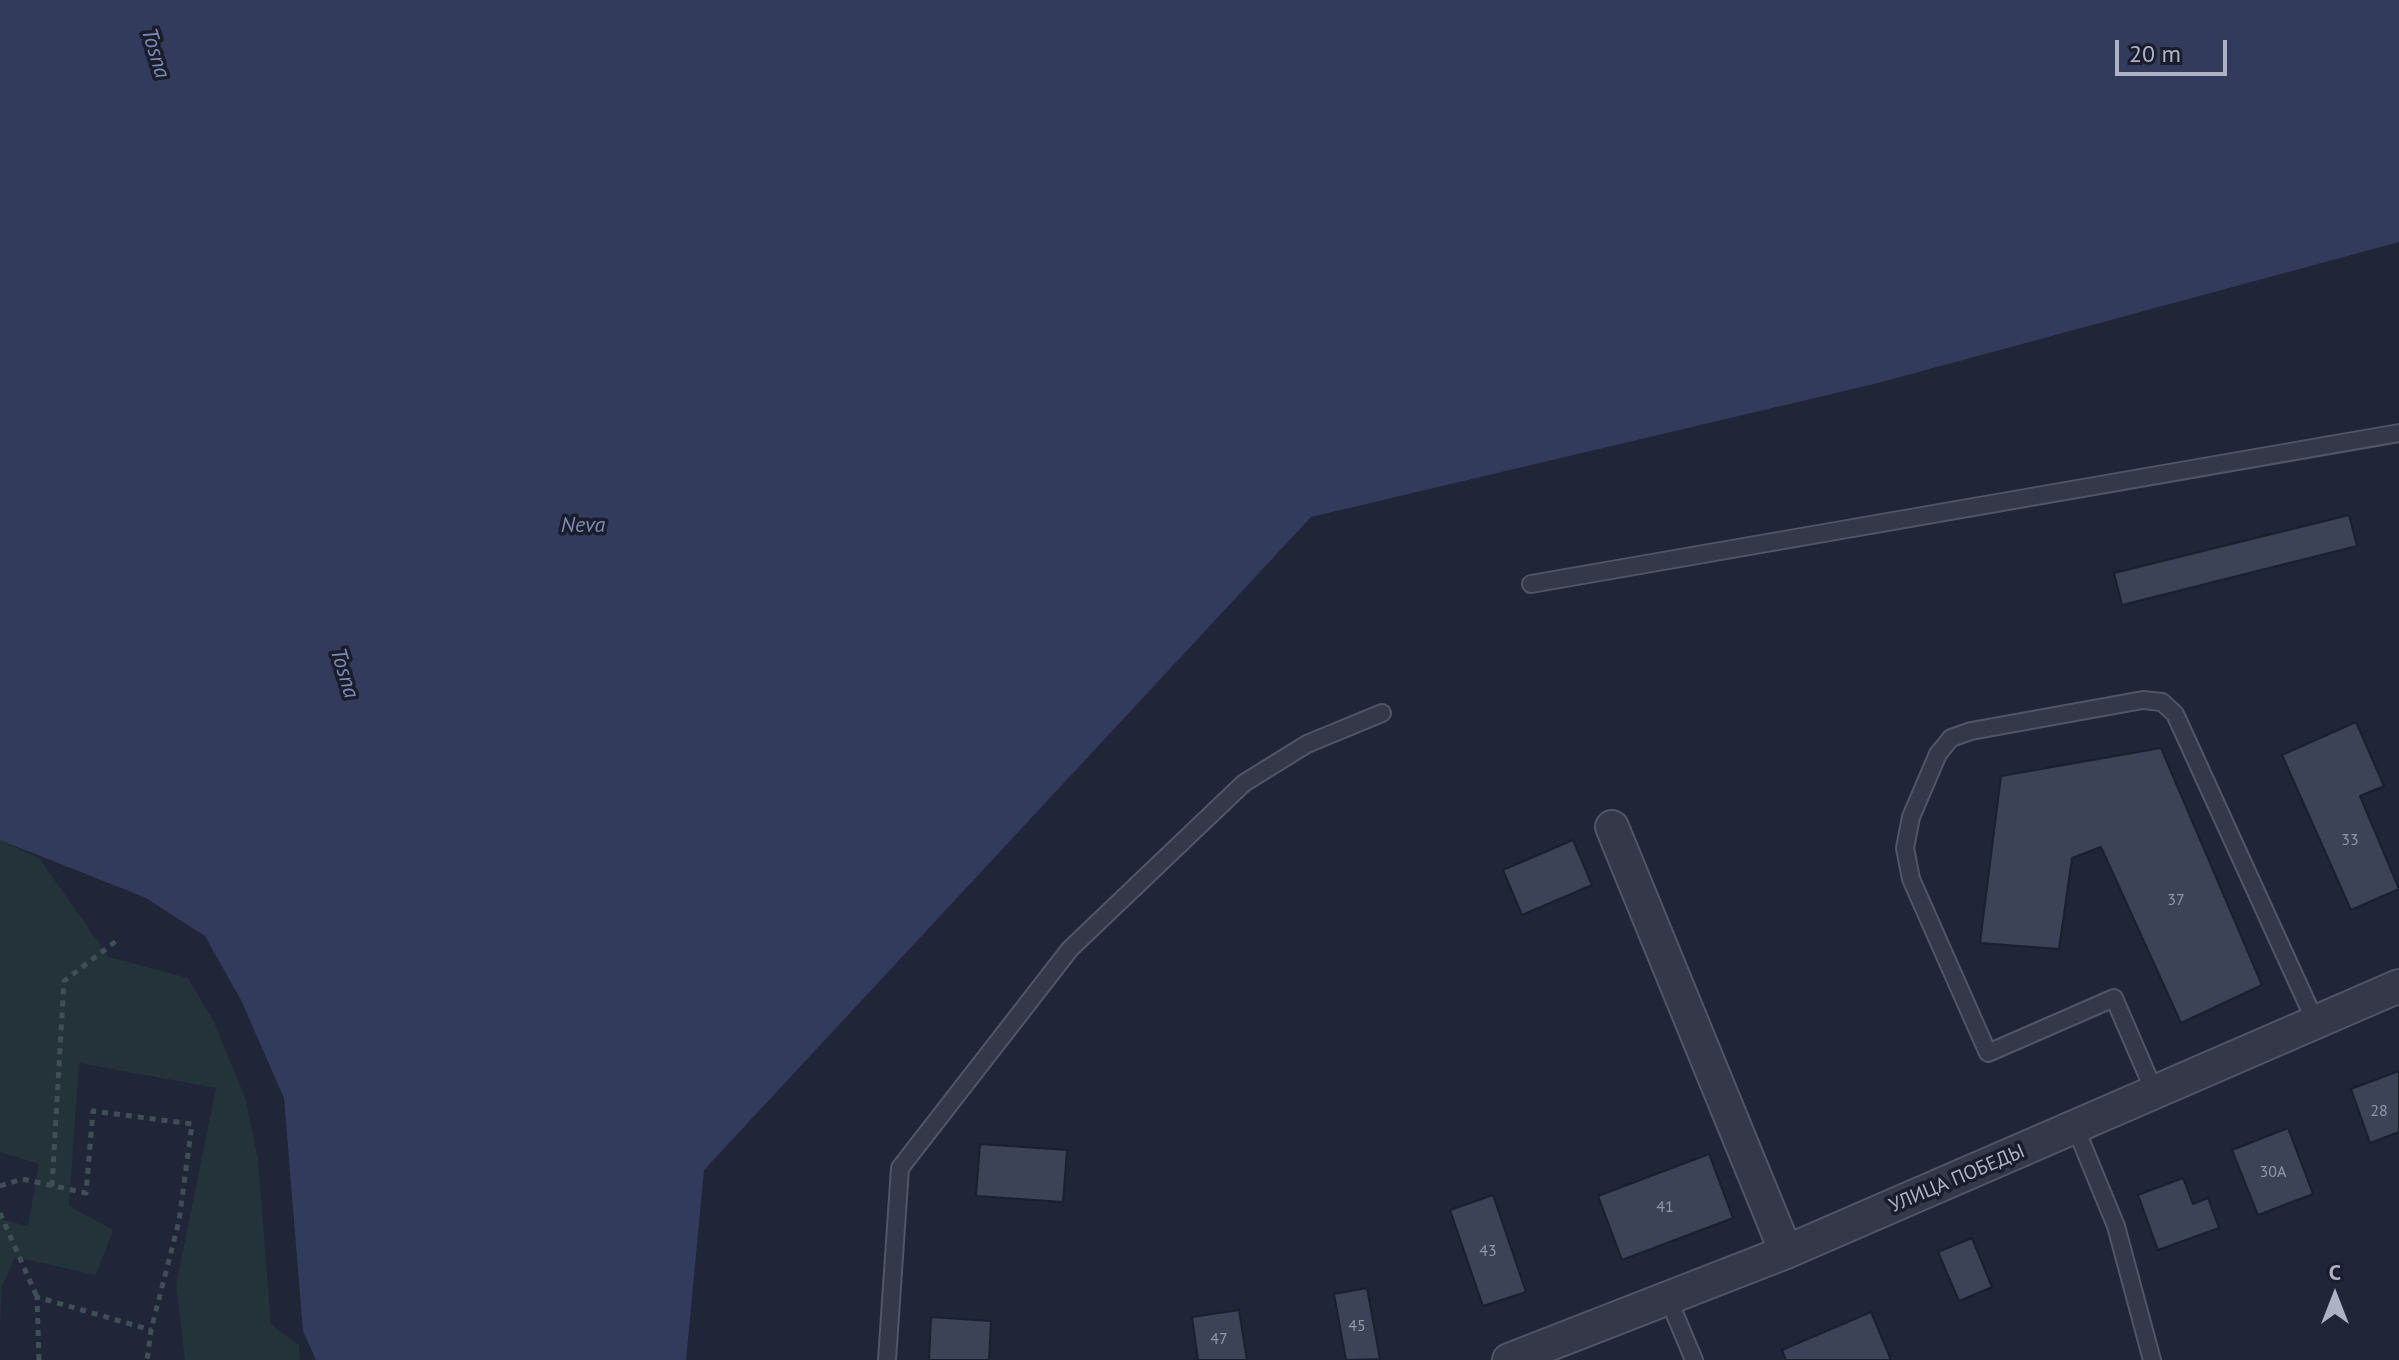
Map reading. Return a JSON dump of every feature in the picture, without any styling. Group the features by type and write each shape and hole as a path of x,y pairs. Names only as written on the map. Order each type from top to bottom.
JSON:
{"street":[{"path":"1612,827 1786,1252"},
{"name":"УЛИЦА ПОБЕДЫ","path":"1509,1360 1786,1252 2076,1129 2399,986"}],"lane":[{"path":"1531,584 2398,437"},
{"path":"2155,1093 2114,998 1988,1053 1911,879 1905,848 1911,817 1938,754 1951,738 1971,731 2143,700 2162,702 2175,714 2316,1023"},
{"path":"887,1360 900,1168 1070,949 1244,783 1307,744 1382,713"},
{"path":"2076,1129 2116,1226 2152,1360"},
{"path":"1668,1298 1694,1360"}],"path":[{"path":"52,1186 64,981 120,938"},
{"path":"0,1186 22,1179 86,1193 93,1111 192,1124 179,1221 151,1330 147,1360"},
{"path":"0,1213 37,1297 39,1360"},
{"path":"37,1297 151,1330"}],"shaded area":[{"path":"0,840 39,858 109,957 188,978 214,1022 245,1097 258,1159 271,1325 299,1345 300,1360 185,1360 176,1285 216,1088 79,1063 69,1206 113,1230 96,1275 15,1257 2,1287 0,1326 0,1219 28,1226 39,1164 0,1152"}],"water":[{"name":"Neva","path":"0,0 2399,0 2399,242 1874,384 1311,517 704,1170 686,1360 316,1360 303,1331 284,1098 241,1000 205,936 144,897 0,840"}],"building":[{"path":"2349,515 2357,546 2122,605 2114,573"},
{"path":"2356,722 2384,786 2360,796 2399,889 2351,910 2282,755"},
{"path":"2161,748 2262,985 2181,1023 2101,847 2072,858 2059,949 1980,943 2001,776"},
{"path":"1573,840 1592,885 1522,915 1503,870"},
{"path":"2399,1071 2399,1132 2370,1143 2351,1089"},
{"path":"2288,1128 2313,1194 2258,1215 2232,1150"},
{"path":"980,1144 1067,1150 1063,1202 976,1196"},
{"path":"1709,1154 1733,1218 1622,1260 1598,1196"},
{"path":"2183,1178 2193,1204 2208,1198 2219,1228 2158,1250 2138,1195"},
{"path":"1493,1195 1526,1292 1483,1306 1450,1210"},
{"path":"1972,1238 1992,1287 1959,1301 1938,1252"},
{"path":"1367,1288 1380,1359 1346,1360 1334,1294"},
{"path":"1239,1310 1247,1360 1198,1360 1192,1317"},
{"path":"1871,1312 1891,1360 1786,1360 1782,1350"},
{"path":"931,1317 991,1321 989,1360 929,1360"}],"water label":[{"name":"Tosna","path":"155,53"},
{"name":"Tosna","path":"344,673"}]}
